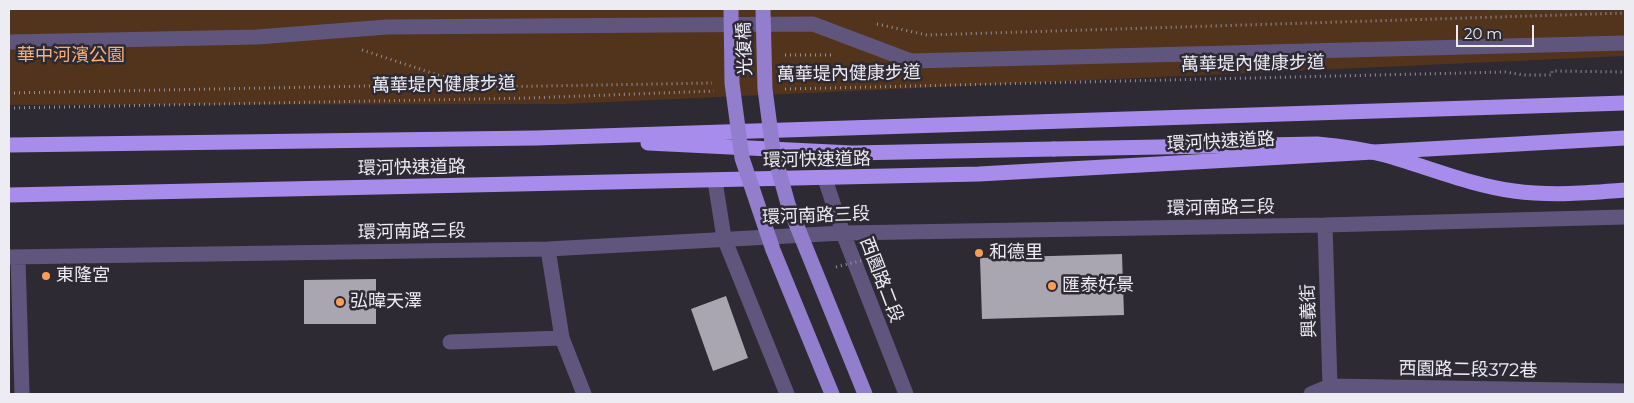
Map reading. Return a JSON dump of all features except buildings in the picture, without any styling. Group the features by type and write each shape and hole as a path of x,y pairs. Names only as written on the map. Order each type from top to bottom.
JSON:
{"highway":[{"name":"環河快速道路","path":"9,145 536,138 1625,103"},
{"path":"536,138 852,153 1317,144 1352,147 1383,154 1470,181 1514,191 1573,194 1625,190"},
{"name":"環河快速道路","path":"9,195 989,174 1625,138"}],"main road":[{"name":"光復橋","path":"731,9 732,84 742,158 773,250 832,394"},
{"name":"光復橋","path":"763,9 771,89 772,150 788,204 865,394"}],"street":[{"path":"9,42 257,38 386,27 812,24 911,61 1625,43"},
{"name":"西園路二段","path":"825,179 843,233 906,394"},
{"path":"715,181 724,238 788,394"},
{"name":"環河南路三段","path":"14,257 548,249 843,233 1325,225 1625,217"},
{"name":"興義街","path":"1325,225 1332,390"},
{"path":"548,249 562,338 584,394"},
{"path":"14,257 22,394"},
{"path":"450,342 562,338"},
{"name":"西園路二段372巷","path":"1311,394 1332,390 1575,393 1625,391"}],"path":[{"path":"872,23 927,35 1625,13"},
{"path":"345,30 356,48 441,76 487,87 712,84"},
{"path":"777,55 841,55"},
{"name":"萬華堤內健康步道","path":"771,89 1505,72 1524,75 1552,75 1552,72 1625,72"},
{"path":"9,93 422,86 441,76"},
{"path":"780,82 782,91"},
{"name":"萬華堤內健康步道","path":"9,108 529,98 716,90"},
{"path":"832,258 840,276"},
{"path":"836,267 868,259 878,285"}],"green space":[{"name":"華中河濱公園","path":"9,9 1625,9 1625,56 565,104 9,105"}],"place":[{"name":"和德里","path":"979,253"},
{"name":"東隆宮","path":"46,276"},
{"name":"匯泰好景","path":"1052,286"},
{"name":"弘暐天澤","path":"340,302"}]}
